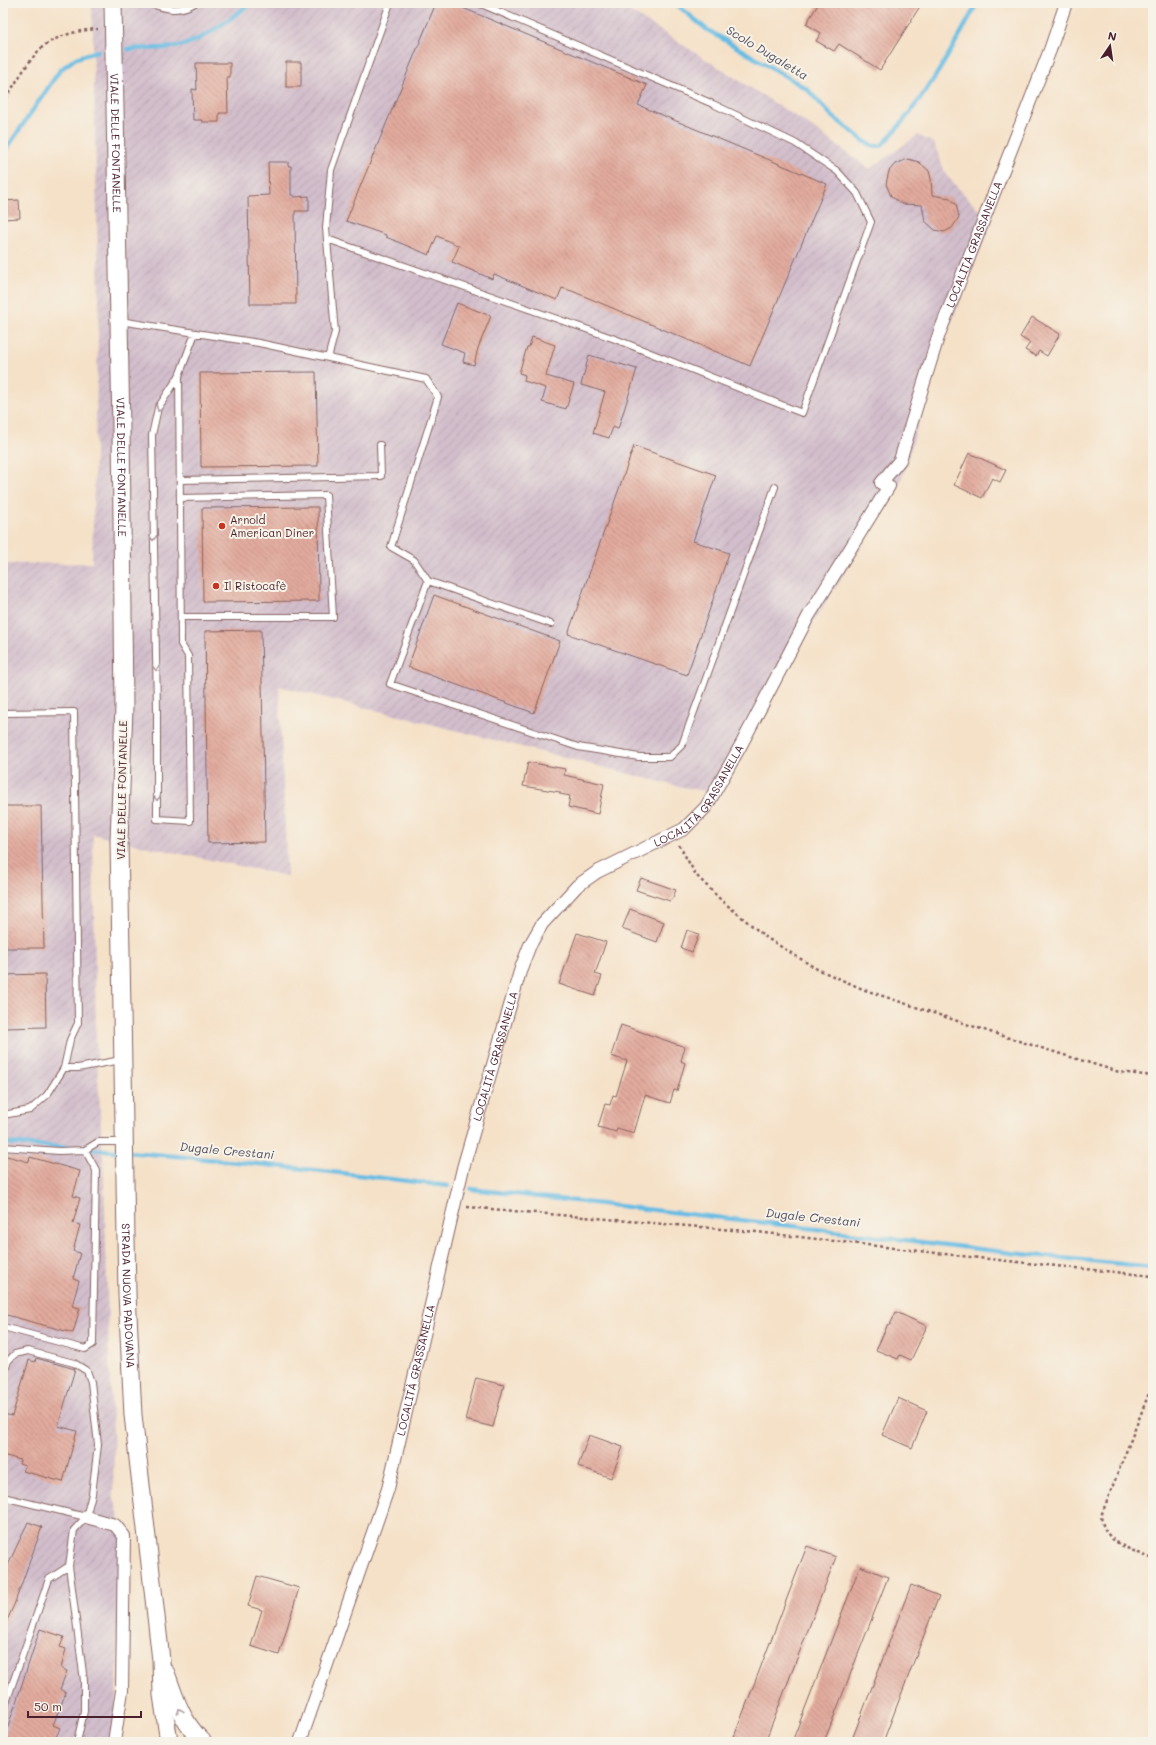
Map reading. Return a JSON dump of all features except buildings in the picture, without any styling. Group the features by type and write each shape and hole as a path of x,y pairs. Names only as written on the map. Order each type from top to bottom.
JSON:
{"main road":[{"name":"VIALE DELLE FONTANELLE","path":"113,3 124,707 119,841 122,930"},
{"name":"STRADA NUOVA PADOVANA","path":"122,930 127,1294 133,1415 161,1660"},
{"path":"161,1660 162,1695 169,1742"},
{"path":"161,1660 182,1717 192,1732 203,1742"}],"street":[{"name":"LOCALITÀ GRASSANELLA","path":"300,1742 388,1489 463,1168 521,968 530,945 542,924 577,886 597,872 684,829 706,807 717,789 808,617 900,460 939,334 1050,50 1066,3"},
{"path":"86,1517 115,1525 124,1536 122,1691 114,1742"}],"lane":[{"path":"148,3 168,9 186,8 195,3"},
{"path":"328,358 336,332 326,228 331,170 390,3"},
{"path":"327,239 615,339 802,413 871,222 857,193 837,171 795,143 713,104 479,3"},
{"path":"119,321 259,343 426,379 438,397 391,547 414,560 428,581 551,624"},
{"path":"179,376 181,644 188,656 190,821 157,819 157,710 152,435 158,408 179,376 195,333"},
{"path":"180,480 381,476 380,444"},
{"path":"428,581 390,684 578,747 640,757 670,757 682,745 775,487"},
{"path":"180,498 326,495 333,617 181,617"},
{"path":"3,713 74,712 78,1023 70,1040 64,1068 47,1095 30,1110 3,1115"},
{"path":"64,1068 78,1068 123,1060"},
{"path":"3,1147 59,1151 85,1150 98,1142 124,1142"},
{"path":"3,1327 85,1349 93,1344 96,1170 85,1150"},
{"path":"3,1376 8,1361 15,1354 28,1351 74,1363 86,1371 91,1382 98,1445 92,1494 86,1517 74,1530 69,1566 84,1681 84,1711 77,1742"},
{"path":"3,1497 86,1517"},
{"path":"3,1711 49,1579 69,1566"}],"path":[{"path":"3,103 28,64 47,44 79,30 113,27"},
{"path":"673,834 696,875 721,900 767,938 817,969 865,990 993,1033 1119,1072 1153,1076"},
{"path":"454,1206 757,1232 979,1258 1153,1276"},
{"path":"1153,1383 1101,1516 1102,1524 1106,1533 1115,1542 1153,1559"}],"shaded area":[{"path":"92,3 617,3 806,123 870,169 918,135 934,143 946,175 991,223 942,346 898,488 813,622 719,794 673,785 279,686 287,876 119,841 93,834 96,1042 104,1178 109,1359 114,1451 113,1494 124,1536 114,1742 3,1742 3,564 92,563 99,302"}],"waterway":[{"name":"Scolo Dugaletta","path":"128,49 167,48 189,43 214,30 251,3"},
{"name":"Scolo Dugaletta","path":"675,3 706,29 807,89 832,116 864,141 873,146 881,146 896,130 922,96 957,41 977,3"},
{"name":"Scolo Dugaletta","path":"3,154 60,70 76,58 98,51"},
{"name":"Dugale Crestani","path":"3,1143 72,1148"},
{"name":"Dugale Crestani","path":"86,1149 267,1165 448,1186"},
{"name":"Dugale Crestani","path":"471,1189 1011,1253 1153,1267"}],"place":[{"name":"Arnold American Diner","path":"222,526"},
{"name":"Il Ristocafè","path":"216,586"}]}
